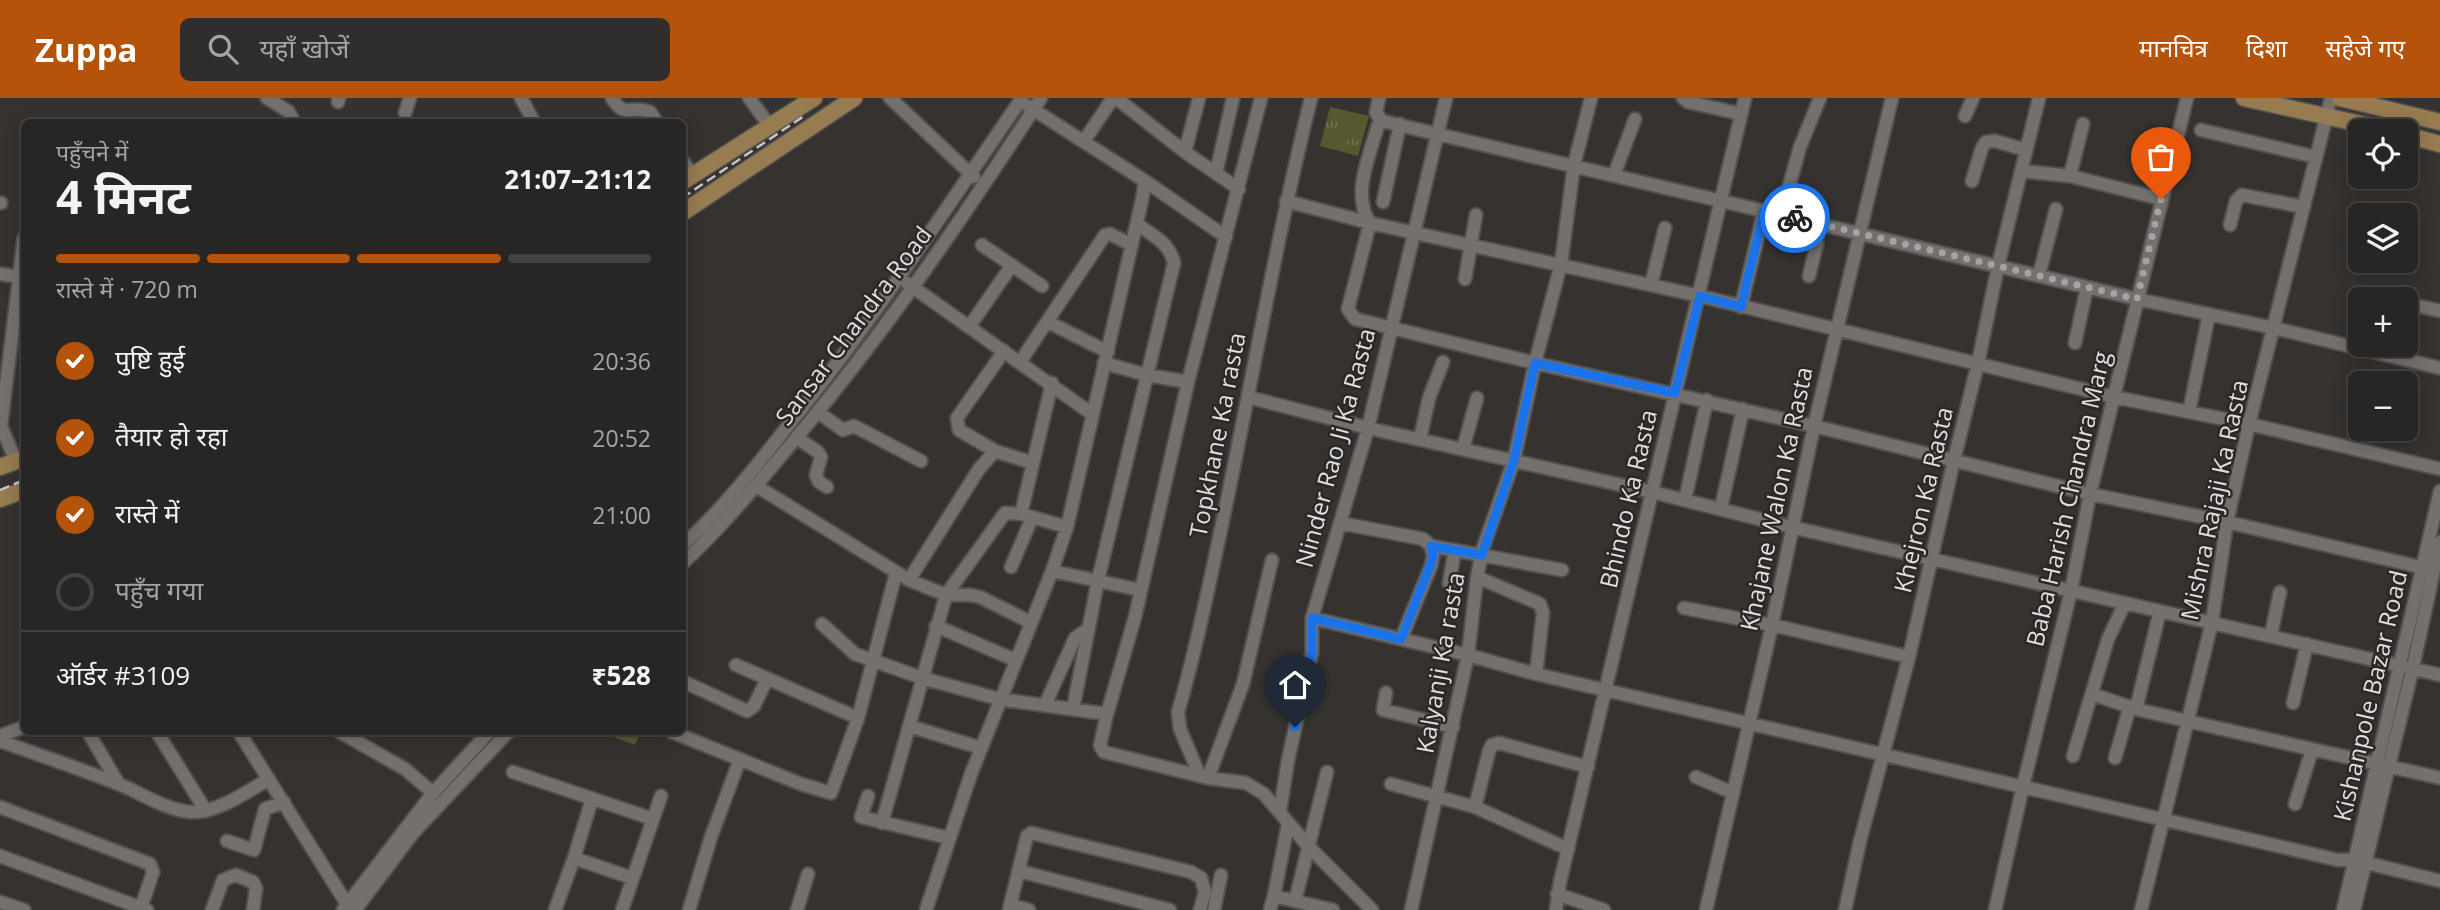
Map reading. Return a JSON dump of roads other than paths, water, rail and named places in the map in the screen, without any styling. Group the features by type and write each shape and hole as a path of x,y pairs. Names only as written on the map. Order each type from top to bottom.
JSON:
{"main road":[{"path":"688,179 814,98"},
{"path":"686,210 854,98"},
{"path":"2244,98 2348,121"},
{"path":"2340,98 2440,122"},
{"path":"2418,138 2440,144"},
{"path":"0,467 20,459"},
{"path":"0,499 21,491"}],"street":[{"path":"267,98 289,113 292,119"},
{"path":"405,113 410,98"},
{"path":"611,98 622,111 638,108 650,112 655,119"},
{"path":"749,98 769,125"},
{"path":"890,98 982,184"},
{"path":"1084,141 1114,98 1239,189"},
{"path":"1185,152 1199,98"},
{"path":"1216,173 1233,98"},
{"path":"1261,98 1188,382 1135,617 1100,746 1104,752 1204,777 1246,783 1265,794 1309,847 1372,910"},
{"name":"Topkhane Ka rasta","path":"1204,777 1180,729 1178,712 1206,596 1286,201 1311,98"},
{"path":"1379,98 1376,113 1382,121 2440,368"},
{"name":"Ninder Rao Ji Ka Rasta","path":"1280,811 1288,760 1312,652 1312,618 1368,428 1446,98"},
{"name":"Kalyanji Ka rasta","path":"1411,910 1468,654 1477,577 1514,460 1535,363 1561,264 1574,165 1591,98"},
{"path":"1683,98 1688,102 1741,114"},
{"name":"Bhindo Ka Rasta","path":"1556,910 1557,894 1745,98"},
{"path":"1781,215 1800,147 1820,98"},
{"name":"Khajane Walon Ka Rasta","path":"1706,910 1858,233 1892,98"},
{"path":"1965,116 1973,98"},
{"name":"Khejron Ka Rasta","path":"1845,910 1909,657 2039,98"},
{"name":"Baba Harish Chandra Marg","path":"1995,910 2071,591 2090,494 2187,98"},
{"name":"Mishra Rajaji Ka Rasta","path":"2141,910 2212,622 2227,522 2249,424 2331,98"},
{"path":"1021,100 1037,104 1084,141 1226,237"},
{"name":"Sansar Chandra Road","path":"686,554 693,537 746,479 828,376 900,278 1021,100"},
{"path":"524,103 532,119"},
{"path":"524,103 542,119"},
{"name":"Sansar Chandra Road","path":"693,537 758,486 819,413 913,287 1037,104"},
{"path":"1614,175 1635,119"},
{"path":"1382,121 1378,125 1361,201 1364,214 1370,223 1348,309 1355,319 1535,363 1707,400 2090,494 2227,522 2427,569"},
{"path":"1382,202 1400,124"},
{"path":"2070,176 2083,124"},
{"path":"2201,130 2316,157"},
{"path":"1972,181 1986,142 1995,141 2026,150"},
{"path":"2021,171 2070,176 2161,199"},
{"path":"926,910 999,699 1052,571 1067,527 1145,181"},
{"path":"2230,225 2236,201 2242,195 2304,207"},
{"path":"1286,201 1370,223 1700,296 2114,397 2249,424 2440,469"},
{"path":"2039,275 2056,209"},
{"path":"1741,307 1764,211"},
{"path":"1465,279 1476,215"},
{"path":"1809,276 1817,243 1817,223"},
{"path":"1073,709 1098,580 1174,263 1167,246 1137,224"},
{"path":"1651,285 1665,228"},
{"path":"1020,362 1105,235 1110,234 1132,246"},
{"path":"982,245 1042,286"},
{"path":"969,327 1012,265"},
{"path":"20,459 1,426 3,393 21,267"},
{"path":"0,274 20,277"},
{"path":"900,278 1052,383 1092,414"},
{"path":"2075,344 2087,287"},
{"path":"2418,306 2440,311"},
{"path":"2189,412 2209,314"},
{"path":"1048,322 1106,358 1147,375 1188,382"},
{"path":"1004,351 957,418 960,430 995,451 1032,463"},
{"path":"1420,439 1429,398 1443,362"},
{"path":"1011,567 1026,516 1032,463 1052,383"},
{"path":"1248,397 1368,428 1721,508 1791,527 2440,675"},
{"path":"1463,449 1477,398"},
{"path":"1685,500 1707,400"},
{"path":"1721,508 1743,409"},
{"path":"819,413 843,430 854,426 921,461"},
{"path":"797,438 818,452 821,457 816,475 819,482 827,487"},
{"path":"909,580 979,469 995,451"},
{"path":"758,486 909,580 946,595 980,597 1030,622"},
{"name":"Kishanpole Bazar Road","path":"2343,910 2360,861 2382,766 2399,665 2427,569 2440,491"},
{"path":"882,823 946,595 1001,516 1011,512 1067,527"},
{"path":"1340,523 1423,539 1431,546 1562,570"},
{"path":"2382,766 2413,667 2427,569 2440,542"},
{"path":"1401,639 1430,566 1433,556 1431,546"},
{"path":"1449,583 1455,550"},
{"path":"1204,777 1242,684 1272,560"},
{"path":"1052,571 1140,590"},
{"path":"680,735 801,784 831,793 858,718 896,573"},
{"path":"1477,577 1540,604 1543,614 1536,674"},
{"path":"2271,635 2280,592"},
{"path":"2073,756 2108,639 2125,603"},
{"path":"1684,608 1772,625 1909,657"},
{"path":"2115,758 2133,708 2160,611"},
{"path":"1312,618 1468,654 1536,674 1606,688 2338,860 2360,861 2440,881"},
{"path":"822,624 855,654 922,678 999,699 1107,714"},
{"path":"936,626 1015,660"},
{"path":"1045,705 1075,638 1088,629"},
{"path":"2293,703 2308,644"},
{"path":"736,664 858,718"},
{"path":"686,683 747,711 754,706 767,679"},
{"path":"1386,693 1383,710 1453,727"},
{"path":"2092,694 2133,708 2440,778"},
{"path":"909,726 981,748"},
{"path":"0,739 21,728"},
{"path":"90,735 118,783"},
{"path":"159,735 206,811"},
{"path":"241,735 349,909"},
{"path":"349,909 433,793 486,735"},
{"path":"349,909 414,832 505,735"},
{"path":"359,736 433,793"},
{"path":"0,739 118,783 171,807 190,812 206,811 222,805 269,779"},
{"path":"1475,807 1492,745 1499,743 1588,767"},
{"path":"2295,804 2312,750"},
{"path":"689,910 711,837 740,759"},
{"path":"513,772 653,819"},
{"path":"1300,905 1309,847 1327,772"},
{"path":"1696,777 1733,793"},
{"path":"1391,784 1475,807 1568,849"},
{"path":"622,910 660,796"},
{"path":"868,796 861,817 950,838"},
{"path":"555,910 592,799"},
{"path":"227,841 254,850 265,809 284,802"},
{"path":"0,807 150,864 153,872 144,909 0,856"},
{"path":"1270,910 1288,824"},
{"path":"1029,910 1010,908 1027,836 1031,833 1191,872 1201,878 1205,892 1200,910"},
{"path":"574,858 632,878"},
{"path":"2354,910 2360,861"},
{"path":"1019,871 1170,910"},
{"path":"797,910 808,874"},
{"path":"212,910 223,880 236,875 253,882 256,888 253,910"},
{"path":"1214,910 1221,875"},
{"path":"1557,894 1604,910"},
{"path":"1274,896 1300,905 1331,910"},
{"path":"0,902 24,910"}],"railway":[{"path":"686,195 804,116"},
{"path":"0,490 21,481"}]}
